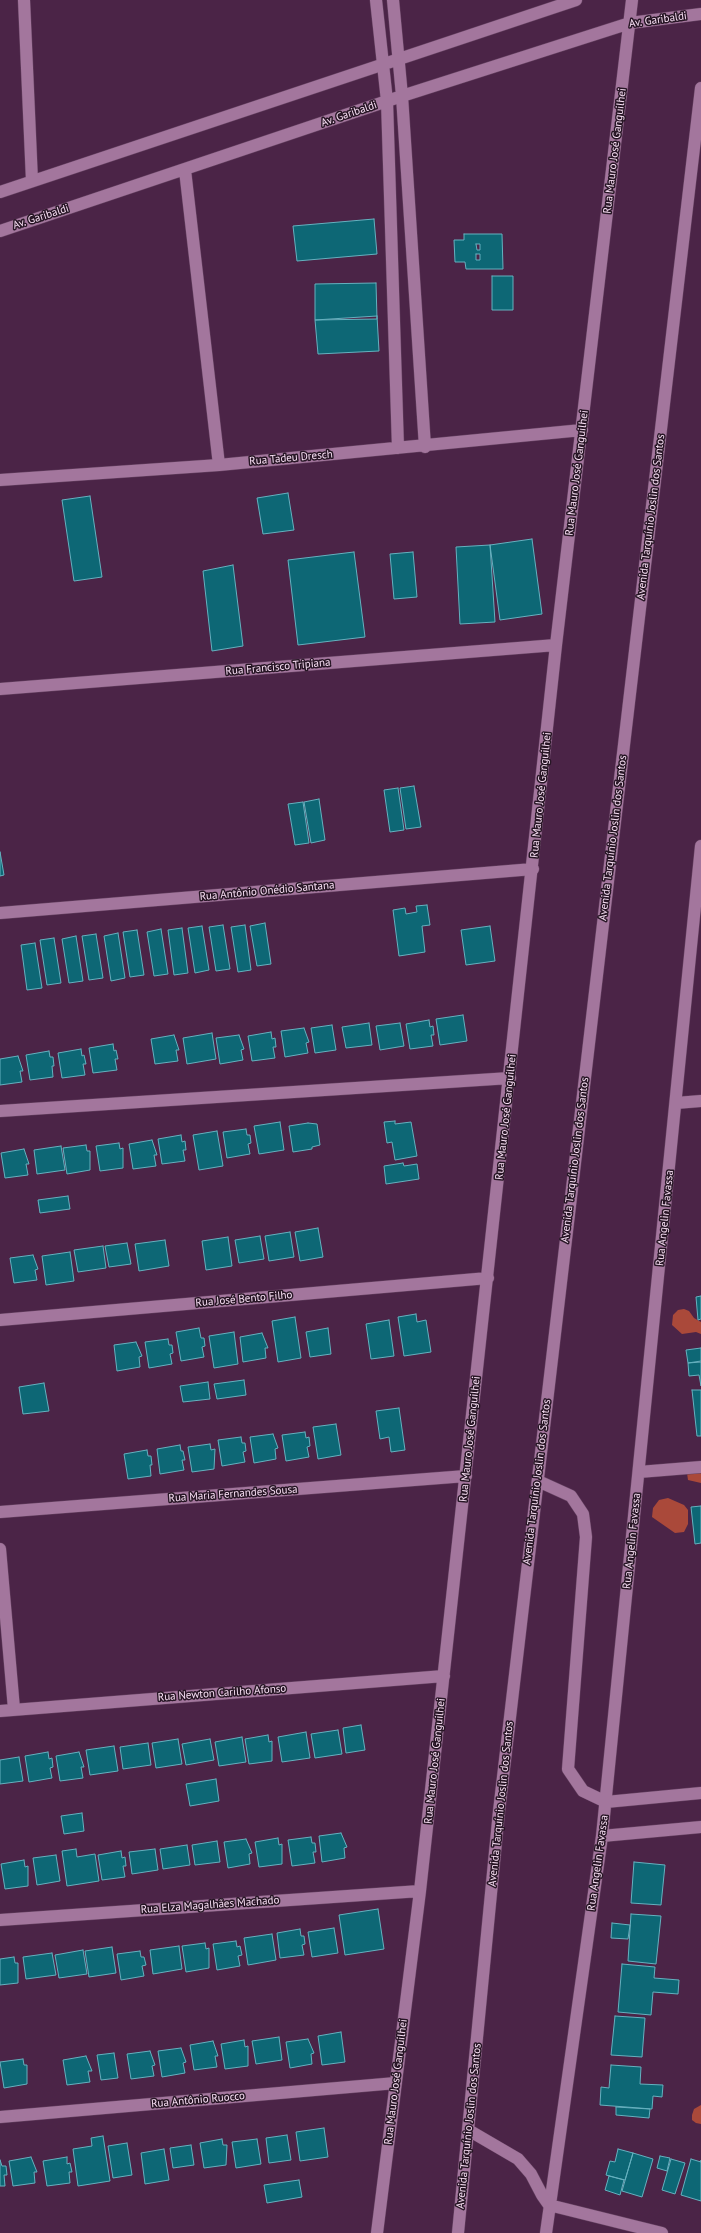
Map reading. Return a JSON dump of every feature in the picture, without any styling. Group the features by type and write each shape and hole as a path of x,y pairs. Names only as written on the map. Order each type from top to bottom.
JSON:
{"street":[{"path":"24,0 32,181"},
{"path":"376,0 387,101 398,448"},
{"path":"392,0 402,96 425,446"},
{"path":"0,192 383,63 576,0"},
{"name":"Rua Mauro José Ganguilhei","path":"377,2233 420,1891 533,869 556,645 632,0"},
{"name":"Av. Garibaldi","path":"0,231 402,96 630,23 701,14"},
{"name":"Avenida Tarquínio Joslin dos Santos","path":"458,2233 470,2131 499,1811 701,88"},
{"path":"185,170 219,465"},
{"name":"Rua Tadeu Dresch","path":"0,480 219,465 582,430"},
{"name":"Rua Francisco Tripiana","path":"0,689 556,645"},
{"name":"Rua Angelin Favassa","path":"546,2233 606,1802 701,846"},
{"name":"Rua Antônio Onédio Santana","path":"0,912 533,869"},
{"path":"0,1111 510,1078"},
{"path":"676,1103 701,1101"},
{"name":"Rua José Bento Filho","path":"0,1320 488,1278"},
{"path":"639,1472 701,1467"},
{"name":"Rua Maria Fernandes Sousa","path":"0,1512 466,1476"},
{"path":"538,1481 571,1496 583,1514 586,1537 568,1769 584,1791 606,1802 701,1793"},
{"path":"0,1549 14,1709"},
{"name":"Rua Newton Carilho Afonso","path":"0,1711 444,1676"},
{"path":"602,1836 701,1827"},
{"name":"Rua Elza Magalhães Machado","path":"0,1920 420,1891"},
{"name":"Rua Antônio Ruocco","path":"0,2117 396,2083"},
{"path":"470,2131 518,2159 531,2174 549,2205 662,2233"}],"shaded area":[{"path":"684,1309 689,1311 694,1318 701,1322 701,1334 696,1332 682,1334 672,1325 673,1315 678,1310"},
{"path":"701,1470 701,1483 688,1480 687,1473"},
{"path":"668,1498 684,1505 688,1510 688,1524 684,1532 675,1533 652,1517 653,1508 659,1500"},
{"path":"701,2105 701,2124 692,2120 692,2115 694,2109"}],"building":[{"path":"374,219 377,254 297,261 293,226"},
{"path":"464,234 502,234 503,269 466,269 465,262 455,262 454,240 464,240","holes":["476,244 480,244 480,250 477,250","476,254 480,254 480,260 476,260"]},
{"path":"492,276 513,276 513,310 492,310"},
{"path":"376,283 377,319 315,320 315,284"},
{"path":"377,316 379,351 318,354 315,320"},
{"path":"288,493 294,530 263,534 257,498"},
{"path":"90,496 102,577 74,581 62,500"},
{"path":"532,539 542,614 500,620 490,545"},
{"path":"490,545 495,622 460,624 456,547"},
{"path":"354,552 365,637 298,645 288,560"},
{"path":"413,552 417,597 394,599 390,554"},
{"path":"233,565 243,646 212,651 203,571"},
{"path":"414,786 421,827 406,829 400,788"},
{"path":"398,788 404,830 390,832 384,790"},
{"path":"319,799 325,840 311,843 304,802"},
{"path":"303,802 309,843 295,845 288,804"},
{"path":"0,852 4,875 0,876"},
{"path":"427,905 430,925 422,926 425,952 399,956 393,910 405,908 406,914 417,912 416,906"},
{"path":"265,923 271,964 257,966 250,926"},
{"path":"223,925 230,969 216,971 209,927"},
{"path":"245,925 251,970 238,972 231,927"},
{"path":"202,926 209,970 195,973 188,928"},
{"path":"490,926 495,961 466,965 461,930"},
{"path":"182,928 188,973 174,975 168,930"},
{"path":"161,929 168,974 154,976 147,932"},
{"path":"137,930 144,975 130,977 123,932"},
{"path":"118,933 125,978 111,981 104,936"},
{"path":"96,934 103,978 89,980 82,936"},
{"path":"76,936 83,981 69,983 62,939"},
{"path":"54,938 61,983 47,985 40,940"},
{"path":"35,943 42,988 27,990 21,945"},
{"path":"463,1015 467,1041 440,1045 436,1019"},
{"path":"429,1020 430,1027 433,1026 434,1035 431,1035 433,1046 410,1049 406,1024"},
{"path":"369,1023 372,1045 346,1048 342,1027"},
{"path":"400,1023 404,1046 380,1050 376,1026"},
{"path":"332,1025 336,1050 315,1053 311,1028"},
{"path":"304,1028 309,1042 306,1043 308,1053 285,1057 281,1031"},
{"path":"271,1032 272,1039 275,1038 276,1047 273,1047 275,1058 252,1061 248,1036"},
{"path":"212,1033 216,1059 187,1064 183,1038"},
{"path":"174,1035 179,1050 176,1050 178,1061 155,1064 151,1039"},
{"path":"239,1035 244,1049 241,1050 243,1060 220,1064 216,1038"},
{"path":"113,1044 114,1051 116,1050 118,1059 115,1059 117,1070 93,1073 89,1048"},
{"path":"81,1049 82,1056 84,1055 86,1064 83,1064 85,1075 62,1078 58,1053"},
{"path":"49,1051 50,1057 53,1057 53,1077 30,1080 26,1055"},
{"path":"18,1056 23,1071 20,1071 22,1082 0,1085 0,1059"},
{"path":"395,1121 395,1124 411,1122 417,1156 395,1160 392,1142 387,1143 384,1122"},
{"path":"280,1122 284,1150 259,1154 254,1126"},
{"path":"308,1123 317,1124 320,1145 312,1147 312,1149 293,1152 289,1126"},
{"path":"246,1129 247,1135 250,1135 251,1143 248,1144 250,1154 227,1158 223,1132"},
{"path":"217,1131 223,1166 199,1170 193,1135"},
{"path":"181,1135 182,1142 185,1141 186,1150 183,1150 185,1161 162,1164 158,1139"},
{"path":"152,1140 157,1155 154,1155 156,1166 133,1169 129,1144"},
{"path":"119,1143 120,1149 123,1148 123,1168 100,1171 96,1146"},
{"path":"86,1145 87,1151 90,1151 90,1170 67,1174 63,1148"},
{"path":"61,1146 65,1170 37,1174 34,1150"},
{"path":"24,1149 29,1164 26,1164 28,1175 5,1178 1,1153"},
{"path":"403,1163 404,1166 417,1164 419,1179 386,1184 384,1166"},
{"path":"68,1196 70,1209 40,1213 38,1200"},
{"path":"318,1228 323,1257 300,1261 295,1232"},
{"path":"290,1232 294,1257 269,1261 265,1236"},
{"path":"260,1236 264,1259 239,1263 235,1240"},
{"path":"228,1237 232,1266 206,1270 202,1241"},
{"path":"165,1240 169,1266 139,1271 135,1244"},
{"path":"127,1243 131,1264 109,1267 105,1246"},
{"path":"103,1246 106,1268 78,1272 74,1250"},
{"path":"70,1252 74,1281 46,1285 42,1256"},
{"path":"33,1255 38,1269 35,1270 37,1280 14,1283 10,1258"},
{"path":"701,1296 701,1319 698,1320 696,1297"},
{"path":"416,1314 417,1322 426,1320 431,1352 404,1356 398,1317"},
{"path":"295,1317 301,1358 278,1362 272,1321"},
{"path":"389,1320 394,1356 371,1359 366,1324"},
{"path":"199,1328 201,1338 204,1338 205,1346 202,1347 204,1357 181,1361 176,1332"},
{"path":"328,1328 331,1354 310,1357 306,1332"},
{"path":"234,1332 238,1364 214,1368 209,1336"},
{"path":"262,1333 268,1348 265,1348 266,1358 243,1362 240,1337"},
{"path":"168,1339 169,1345 172,1345 173,1353 170,1354 172,1364 149,1368 145,1342"},
{"path":"136,1342 142,1356 139,1357 140,1367 117,1371 114,1345"},
{"path":"701,1348 701,1361 688,1363 686,1350"},
{"path":"701,1362 701,1386 699,1375 689,1376 688,1363"},
{"path":"244,1380 246,1395 217,1399 214,1384"},
{"path":"208,1382 210,1399 183,1402 180,1386"},
{"path":"44,1383 49,1411 23,1414 19,1387"},
{"path":"692,1390 701,1390 701,1436 697,1436"},
{"path":"399,1408 405,1450 391,1452 389,1437 380,1439 376,1411"},
{"path":"336,1424 341,1455 318,1459 313,1427"},
{"path":"305,1432 306,1438 309,1437 310,1446 307,1447 309,1457 286,1461 282,1435"},
{"path":"273,1434 278,1448 275,1449 276,1459 254,1463 250,1437"},
{"path":"241,1437 242,1443 245,1443 246,1451 243,1452 245,1462 222,1466 218,1440"},
{"path":"210,1444 211,1450 215,1449 214,1469 192,1472 188,1447"},
{"path":"180,1445 185,1460 182,1460 184,1470 160,1474 157,1449"},
{"path":"147,1450 148,1456 151,1456 151,1476 128,1479 124,1454"},
{"path":"701,1506 701,1543 695,1544 691,1507"},
{"path":"361,1725 365,1750 346,1753 343,1728"},
{"path":"338,1730 342,1754 315,1758 311,1734"},
{"path":"306,1732 310,1758 282,1762 278,1737"},
{"path":"268,1735 269,1742 272,1741 272,1761 249,1764 245,1739"},
{"path":"242,1737 246,1762 219,1766 215,1742"},
{"path":"178,1739 182,1764 156,1768 152,1743"},
{"path":"210,1739 214,1760 186,1765 182,1744"},
{"path":"148,1743 151,1765 123,1769 120,1747"},
{"path":"114,1746 118,1771 90,1775 86,1750"},
{"path":"48,1752 49,1759 52,1758 53,1767 50,1768 52,1778 29,1782 25,1756"},
{"path":"79,1752 84,1767 81,1767 83,1778 60,1781 56,1756"},
{"path":"19,1757 23,1781 0,1784 0,1760"},
{"path":"216,1779 219,1801 190,1806 186,1784"},
{"path":"82,1813 84,1831 64,1834 61,1816"},
{"path":"341,1833 347,1847 344,1848 345,1858 322,1862 319,1836"},
{"path":"311,1837 312,1843 315,1843 316,1852 313,1852 315,1863 292,1866 288,1840"},
{"path":"278,1838 279,1845 282,1844 282,1864 259,1867 255,1842"},
{"path":"246,1839 252,1853 249,1854 250,1864 228,1868 224,1842"},
{"path":"217,1841 220,1862 195,1865 192,1845"},
{"path":"187,1845 190,1865 163,1869 160,1849"},
{"path":"76,1849 77,1857 95,1854 99,1881 67,1886 62,1851"},
{"path":"155,1849 158,1870 132,1874 129,1852"},
{"path":"121,1851 122,1858 125,1857 126,1866 123,1866 125,1877 102,1880 98,1855"},
{"path":"56,1855 60,1881 37,1885 33,1858"},
{"path":"24,1860 25,1867 28,1866 28,1886 5,1889 1,1864"},
{"path":"634,1862 665,1865 661,1905 631,1903"},
{"path":"378,1909 384,1949 345,1955 339,1915"},
{"path":"631,1914 661,1916 656,1964 628,1961"},
{"path":"612,1923 630,1925 628,1939 611,1938"},
{"path":"334,1928 338,1953 312,1957 308,1932"},
{"path":"300,1929 301,1936 304,1936 305,1944 302,1945 304,1955 280,1958 277,1933"},
{"path":"272,1934 276,1960 248,1965 244,1938"},
{"path":"236,1941 237,1947 240,1946 242,1955 238,1956 240,1966 217,1970 213,1944"},
{"path":"205,1943 206,1949 209,1948 209,1968 186,1972 182,1946"},
{"path":"179,1946 182,1969 153,1974 150,1950"},
{"path":"112,1947 116,1973 89,1977 85,1951"},
{"path":"83,1950 87,1974 59,1978 55,1955"},
{"path":"140,1951 141,1957 144,1957 146,1965 142,1966 144,1976 121,1980 117,1954"},
{"path":"52,1953 56,1975 26,1979 23,1957"},
{"path":"14,1957 15,1963 18,1963 18,1983 0,1985 0,1959"},
{"path":"622,1964 655,1967 654,1978 679,1980 678,1994 653,1992 651,2015 618,2012"},
{"path":"615,2016 645,2018 642,2057 611,2055"},
{"path":"341,2032 345,2062 322,2065 318,2036"},
{"path":"279,2037 282,2060 256,2064 252,2041"},
{"path":"308,2039 314,2053 311,2054 312,2064 290,2068 286,2042"},
{"path":"244,2040 245,2047 248,2046 248,2066 225,2069 221,2044"},
{"path":"213,2041 218,2056 215,2056 217,2067 194,2070 190,2045"},
{"path":"181,2048 186,2062 183,2063 185,2073 162,2077 158,2051"},
{"path":"150,2051 155,2065 152,2066 154,2076 131,2079 127,2054"},
{"path":"114,2053 118,2078 101,2080 97,2055"},
{"path":"86,2056 92,2071 88,2071 90,2082 67,2085 63,2060"},
{"path":"23,2059 24,2065 27,2065 27,2084 4,2088 0,2062"},
{"path":"611,2065 641,2067 640,2084 663,2085 662,2097 653,2096 652,2109 600,2105 601,2087 609,2088"},
{"path":"616,2107 650,2109 649,2118 616,2115"},
{"path":"324,2128 328,2157 300,2161 296,2132"},
{"path":"287,2135 291,2160 269,2163 266,2138"},
{"path":"103,2136 110,2181 78,2186 73,2149 92,2146 91,2138"},
{"path":"222,2139 223,2145 227,2145 226,2165 204,2168 200,2143"},
{"path":"257,2139 261,2164 236,2168 232,2142"},
{"path":"127,2143 132,2175 113,2178 108,2146"},
{"path":"191,2145 194,2165 173,2168 170,2148"},
{"path":"164,2149 169,2180 145,2184 141,2153"},
{"path":"618,2149 633,2153 625,2180 606,2175 610,2161 615,2162"},
{"path":"633,2153 653,2159 642,2197 622,2191"},
{"path":"660,2156 670,2158 667,2171 657,2168"},
{"path":"31,2157 37,2172 34,2172 35,2183 13,2186 9,2161"},
{"path":"67,2157 67,2164 70,2163 72,2172 69,2172 70,2183 47,2186 43,2161"},
{"path":"671,2159 685,2163 675,2194 662,2190"},
{"path":"691,2159 701,2162 701,2201 681,2195"},
{"path":"0,2160 2,2166 6,2166 7,2175 4,2175 5,2186 0,2186"},
{"path":"609,2176 624,2180 620,2195 605,2190"},
{"path":"299,2180 302,2197 267,2203 264,2185"}]}
